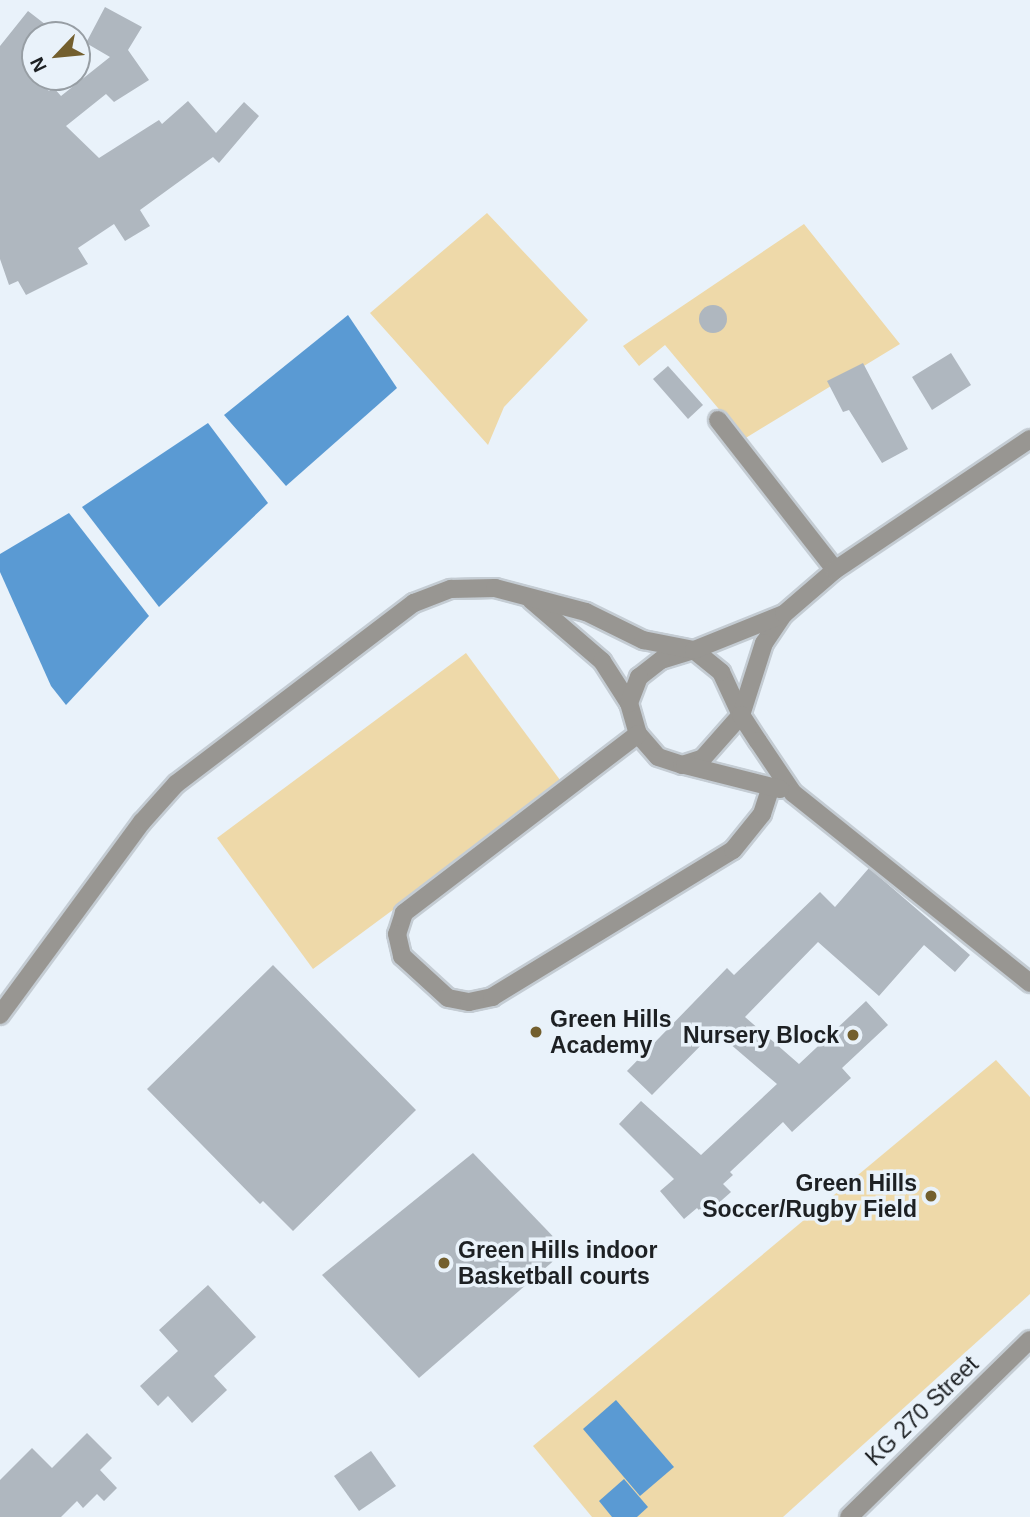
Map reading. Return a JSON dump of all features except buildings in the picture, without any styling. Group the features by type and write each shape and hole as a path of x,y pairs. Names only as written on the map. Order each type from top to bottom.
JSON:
{"street":[{"path":"718,420 835,570"},
{"path":"682,765 716,747 741,715 764,642 784,614 835,570 1030,439"},
{"path":"0,1015 142,822 176,784 414,603 451,589 472,588 495,588 586,612 643,640 694,650 721,672 741,715 793,793 1030,983"},
{"path":"528,598 602,661 629,703 638,734 658,757 793,793"},
{"path":"629,703 639,677 661,660 694,650 784,614"},
{"path":"638,734 404,913 397,934 402,957 448,998 469,1002 492,997 733,849 762,814 771,787"},
{"name":"KG 270 Street","path":"849,1517 1030,1340"}],"shaded area":[{"path":"487,213 588,320 504,407 488,445 370,313"},
{"path":"804,224 900,344 744,439 665,345 639,366 623,346"},
{"path":"466,653 563,784 313,969 217,838"},
{"name":"Green Hills Soccer/Rugby Field","path":"996,1060 1030,1097 1030,1294 783,1517 592,1517 533,1446"}],"water":[{"path":"348,315 397,388 286,486 224,415"},
{"path":"208,423 268,503 159,607 82,507"},
{"path":"69,513 149,616 66,705 51,686 0,572 0,554"},
{"path":"616,1400 674,1467 640,1496 583,1429"},
{"path":"624,1479 648,1507 637,1517 612,1517 599,1501"}],"place":[{"name":"Green Hills Academy","path":"536,1032"},
{"name":"Nursery Block","path":"853,1035"},
{"name":"Green Hills Soccer/Rugby Field","path":"931,1196"},
{"name":"Green Hills indoor Basketball courts","path":"444,1263"}]}
